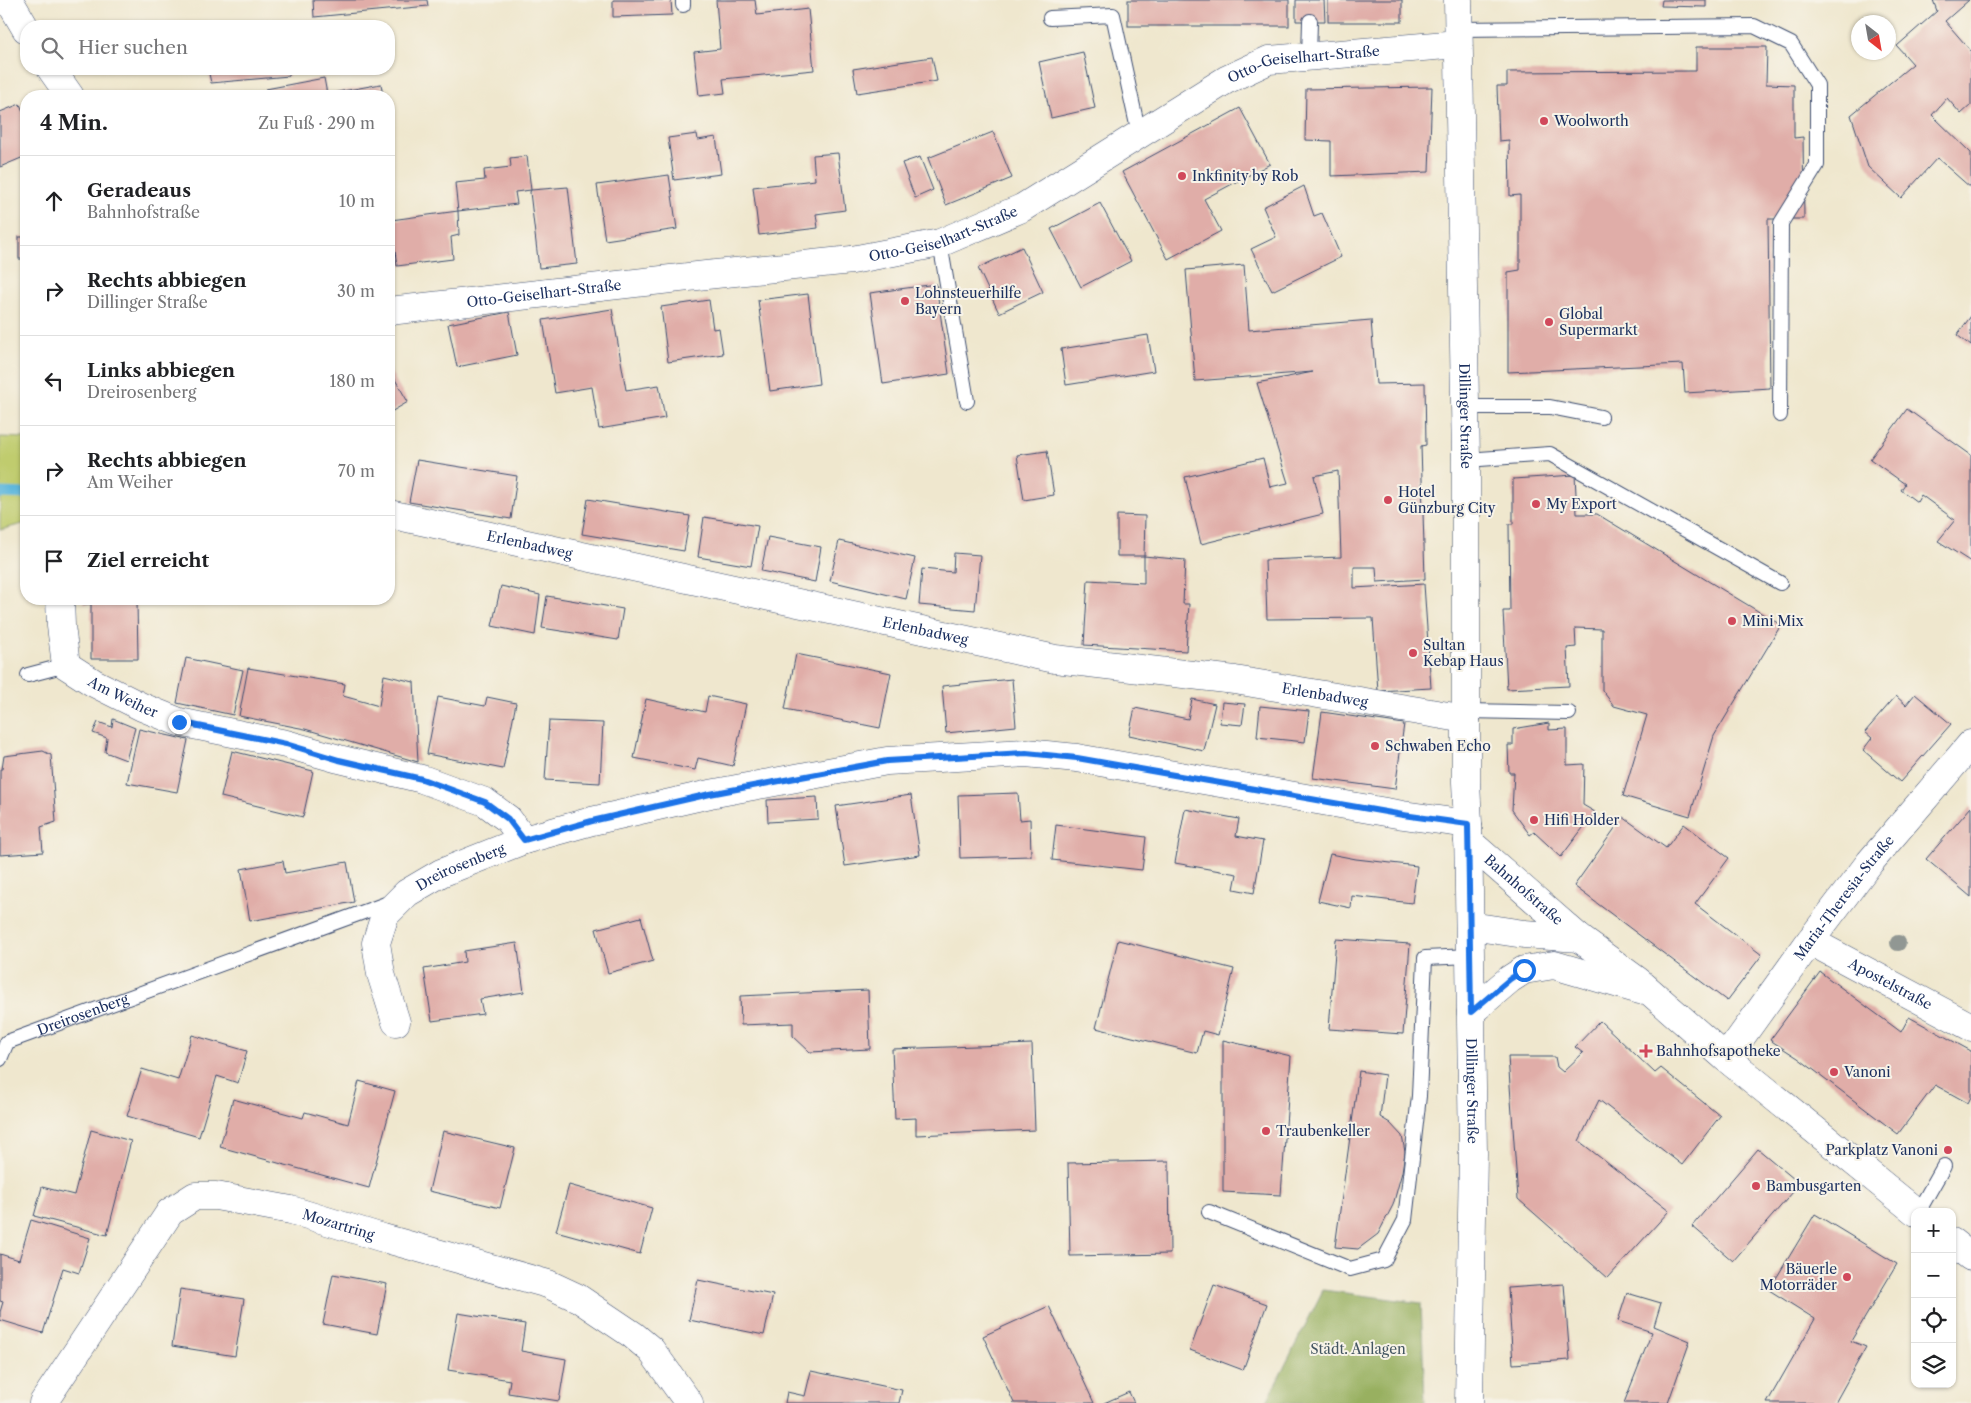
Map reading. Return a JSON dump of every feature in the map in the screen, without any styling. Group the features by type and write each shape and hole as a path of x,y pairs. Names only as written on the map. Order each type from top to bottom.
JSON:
{"street":[{"path":"9,0 21,20"},
{"name":"Dillinger Straße","path":"1458,0 1466,460 1466,782 1473,1153 1469,1403"},
{"name":"Otto-Geiselhart-Straße","path":"395,310 852,260 940,243 1022,208 1226,80 1269,60 1458,37"},
{"path":"55,75 66,90"},
{"name":"Erlenbadweg","path":"395,515 1055,659 1234,680 1466,715"},
{"path":"60,605 66,666"},
{"name":"Am Weiher","path":"66,666 94,683 142,707 179,722 286,744 339,760 422,779 485,802 508,819 524,840"},
{"name":"Maria-Theresia-Straße","path":"1726,1058 1810,941 1870,862 1971,744"},
{"name":"Dreirosenberg","path":"396,1022 381,974 376,943 385,915 407,893 441,873 524,840 592,821 700,796 877,762 1026,753 1077,758 1403,815 1468,832"},
{"name":"Bahnhofstraße","path":"1468,832 1579,938 1653,994 1726,1058 1912,1208"},
{"name":"Bahnhofstraße","path":"1470,926 1524,934 1579,938"},
{"name":"Apostelstraße","path":"1810,941 1971,1027"},
{"name":"Bahnhofstraße","path":"1471,1012 1510,979 1524,970 1554,965 1653,994"},
{"name":"Mozartring","path":"43,1403 170,1212 195,1196 216,1196 291,1210 548,1284 578,1298 652,1350 689,1403"},
{"path":"1956,1245 1971,1257"}],"lane":[{"path":"1050,18 1113,15 1139,134"},
{"path":"1310,21 1310,56"},
{"path":"1458,37 1754,26 1790,44 1816,85 1816,165 1781,223 1780,415"},
{"path":"940,243 967,401"},
{"path":"1464,407 1550,407 1600,417"},
{"path":"1466,460 1550,454 1780,583"},
{"path":"28,675 66,666"},
{"path":"1466,715 1569,713"},
{"name":"Dreirosenberg","path":"0,1059 7,1042 401,899"},
{"path":"1210,1212 1350,1269 1384,1260 1405,1220 1419,1096 1425,958 1470,956"},
{"path":"1919,1208 1944,1166"}],"green space":[{"path":"0,437 20,438 20,525 0,530"},
{"name":"Städt. Anlagen","path":"1323,1290 1421,1303 1425,1403 1266,1403"}],"building":[{"path":"313,0 427,0 428,6 314,17"},
{"path":"613,0 671,0 672,15 613,17"},
{"path":"716,0 755,0 757,15 808,9 814,70 723,79 725,93 699,96 694,52 720,49"},
{"path":"1128,0 1289,0 1289,26 1128,26"},
{"path":"1296,0 1324,0 1325,21 1296,21"},
{"path":"1328,0 1402,0 1402,22 1328,22"},
{"path":"1662,0 1706,0 1706,7 1661,6"},
{"path":"1933,0 1969,0 1945,21 1971,51 1971,105 1961,114 1947,98 1932,115 1971,153 1971,188 1937,158 1901,198 1868,167 1851,115 1913,64 1897,46 1937,11"},
{"path":"1696,47 1767,47 1766,84 1794,85 1794,138 1803,137 1804,219 1768,219 1770,388 1685,393 1683,364 1508,372 1508,272 1520,270 1520,195 1510,196 1509,140 1499,141 1497,86 1507,86 1507,72 1696,71"},
{"path":"1083,52 1095,108 1051,118 1039,62"},
{"path":"932,57 937,81 857,93 853,69"},
{"path":"209,75 289,75 289,76 211,83"},
{"path":"324,78 326,90 266,90"},
{"path":"381,84 382,90 349,90"},
{"path":"1432,87 1429,172 1331,176 1331,141 1305,140 1306,89"},
{"path":"20,104 20,159 0,167 0,112"},
{"path":"1240,108 1270,164 1204,199 1221,231 1168,259 1122,172"},
{"path":"993,132 1012,178 946,205 928,158"},
{"path":"697,134 698,140 716,137 721,174 674,180 668,138"},
{"path":"838,153 845,210 816,214 818,228 759,235 753,187 815,180 813,155"},
{"path":"527,156 531,190 515,192 517,204 458,211 455,183 485,180 484,170 511,167 510,158"},
{"path":"920,157 933,190 915,198 902,163"},
{"path":"669,175 677,229 605,240 597,185"},
{"path":"1304,186 1314,216 1322,213 1341,257 1272,291 1251,249 1276,237 1263,207"},
{"path":"568,187 577,264 539,268 530,192 531,190"},
{"path":"1100,203 1131,261 1081,287 1051,229"},
{"path":"458,211 459,235 451,237 453,259 397,266 395,219"},
{"path":"19,237 20,237 20,259"},
{"path":"1022,247 1043,292 999,313 978,268"},
{"path":"1244,265 1249,330 1371,320 1376,384 1425,383 1426,445 1421,446 1425,579 1377,582 1376,567 1354,567 1354,588 1424,584 1431,688 1378,691 1373,618 1267,619 1265,560 1341,557 1338,471 1314,476 1323,514 1201,544 1185,477 1263,458 1270,487 1288,483 1257,383 1313,372 1195,381 1186,270"},
{"path":"936,284 949,374 883,384 870,293"},
{"path":"808,294 819,384 770,391 758,300"},
{"path":"709,300 713,329 719,328 723,354 668,362 661,307"},
{"path":"612,309 626,390 659,385 665,418 599,429 592,387 555,393 543,320"},
{"path":"509,312 517,355 457,367 448,324"},
{"path":"1971,316 1971,346 1957,335"},
{"path":"1148,335 1154,371 1066,385 1061,349"},
{"path":"395,379 408,402 395,410"},
{"path":"1907,409 1971,455 1971,562 1938,541 1955,520 1921,495 1917,502 1901,490 1905,484 1870,459"},
{"path":"1047,451 1054,495 1024,500 1017,455"},
{"path":"417,460 517,476 511,519 409,502"},
{"path":"1575,475 1577,514 1597,514 1781,625 1714,736 1690,816 1623,796 1647,715 1614,706 1602,690 1602,629 1575,628 1576,647 1567,648 1569,686 1507,689 1503,611 1510,611 1509,524 1513,524 1513,479"},
{"path":"588,499 690,516 684,551 582,534"},
{"path":"1117,515 1145,516 1144,556 1117,556"},
{"path":"704,517 758,526 751,566 698,557"},
{"path":"768,537 821,547 815,582 761,571"},
{"path":"839,541 915,558 906,599 830,581"},
{"path":"954,553 980,555 975,610 919,605 922,569 953,572"},
{"path":"1144,556 1185,560 1183,604 1189,604 1186,651 1084,645 1088,580 1144,583"},
{"path":"501,586 540,595 535,635 492,626"},
{"path":"547,596 623,609 618,640 542,628"},
{"path":"91,605 137,605 138,659 91,659"},
{"path":"796,654 891,673 880,728 785,709"},
{"path":"186,658 243,670 233,715 177,703"},
{"path":"248,668 345,684 343,696 379,706 384,675 414,682 418,762 305,729 239,716"},
{"path":"1012,679 1016,726 946,733 942,686"},
{"path":"1915,694 1951,724 1900,782 1863,750 1872,738 1865,732 1896,696 1906,705"},
{"path":"708,696 746,704 733,766 698,758 695,770 634,758 646,699 705,712"},
{"path":"438,697 485,706 487,697 516,703 503,769 427,754"},
{"path":"1192,699 1215,704 1204,751 1129,735 1135,708 1188,719"},
{"path":"1222,702 1245,704 1242,725 1220,723"},
{"path":"1260,706 1309,711 1305,742 1257,737"},
{"path":"1322,712 1404,724 1395,789 1313,778"},
{"path":"113,719 135,728 126,760 105,752 107,738 93,733 98,722 112,727"},
{"path":"549,721 603,723 600,783 545,780"},
{"path":"1549,723 1549,730 1567,729 1567,765 1584,764 1583,805 1595,812 1561,857 1534,832 1530,835 1512,810 1514,773 1509,773 1508,745 1513,745 1513,729"},
{"path":"139,729 188,740 177,792 127,783"},
{"path":"43,751 51,755 56,822 41,827 43,852 0,855 0,769 2,769 4,756"},
{"path":"232,751 313,771 303,817 221,797"},
{"path":"1018,793 1020,820 1030,819 1031,856 960,858 958,795"},
{"path":"911,795 920,855 845,866 836,806"},
{"path":"817,797 818,819 768,822 767,800"},
{"path":"1971,807 1971,897 1926,859"},
{"path":"1185,809 1239,819 1236,836 1263,841 1254,893 1234,889 1237,874 1175,863"},
{"path":"1623,817 1666,848 1684,824 1729,858 1695,904 1762,955 1727,1001 1574,886"},
{"path":"1056,825 1146,837 1142,870 1052,860"},
{"path":"1330,854 1417,866 1412,903 1352,896 1351,908 1318,901"},
{"path":"283,861 285,873 347,862 354,902 250,921 241,869"},
{"path":"641,917 653,961 608,973 596,929"},
{"path":"1336,939 1410,944 1403,1034 1329,1029"},
{"path":"1118,940 1234,969 1218,1035 1203,1031 1197,1053 1096,1028"},
{"path":"517,943 524,992 480,999 483,1014 432,1021 424,969 465,962 464,951"},
{"path":"1820,972 1901,1032 1909,1017 1971,1051 1971,1097 1968,1103 1935,1085 1898,1134 1798,1058 1770,1040"},
{"path":"868,990 870,1049 810,1052 793,1036 793,1023 741,1025 740,996"},
{"path":"1600,1021 1655,1073 1661,1068 1720,1116 1682,1165 1599,1100 1579,1141 1669,1211 1608,1278 1518,1199 1508,1057 1555,1057 1557,1067 1563,1072 1583,1053 1575,1047"},
{"path":"192,1035 247,1051 238,1083 217,1076 199,1137 127,1116 142,1069 178,1080"},
{"path":"1223,1040 1291,1056 1281,1195 1223,1192"},
{"path":"1032,1044 1035,1130 916,1135 916,1118 895,1119 892,1049"},
{"path":"1359,1071 1385,1075 1380,1117 1390,1123 1402,1136 1405,1152 1393,1205 1378,1234 1358,1249 1335,1247"},
{"path":"359,1081 395,1091 369,1188 220,1147 233,1099 303,1118 305,1112 348,1124"},
{"path":"91,1130 131,1141 107,1235 34,1216 42,1187 74,1195"},
{"path":"443,1131 515,1148 500,1208 429,1191"},
{"path":"1758,1149 1800,1184 1733,1261 1692,1226"},
{"path":"1169,1161 1170,1254 1070,1256 1068,1163"},
{"path":"569,1185 652,1208 640,1254 556,1231"},
{"path":"1815,1214 1897,1264 1851,1341 1866,1347 1835,1403 1767,1403 1815,1319 1769,1290"},
{"path":"31,1220 90,1238 79,1273 63,1268 43,1333 0,1320 3,1302 0,1301 0,1254 19,1260"},
{"path":"333,1274 387,1284 377,1334 323,1324"},
{"path":"698,1280 773,1295 764,1335 689,1320"},
{"path":"1564,1284 1570,1360 1513,1364 1508,1288"},
{"path":"1214,1285 1267,1304 1243,1370 1190,1350"},
{"path":"180,1289 244,1299 235,1356 172,1346"},
{"path":"1627,1293 1661,1303 1654,1326 1690,1341 1668,1403 1624,1403 1652,1332 1618,1321"},
{"path":"1049,1306 1094,1403 1014,1403 983,1336"},
{"path":"458,1313 525,1324 521,1351 566,1359 559,1401 508,1393 510,1380 448,1370"},
{"path":"811,1371 902,1390 899,1403 785,1403 787,1392 805,1396"},
{"path":"1129,1392 1134,1403 1104,1403"}],"waterway":[{"path":"0,493 20,494"}],"place":[{"name":"Woolworth","path":"1544,121"},
{"name":"Inkfinity by Rob","path":"1182,176"},
{"name":"Lohnsteuerhilfe Bayern","path":"905,301"},
{"name":"Global Supermarkt","path":"1549,322"},
{"name":"Hotel Günzburg City","path":"1388,500"},
{"name":"My Export","path":"1536,504"},
{"name":"Mini Mix","path":"1732,621"},
{"name":"Sultan Kebap Haus","path":"1413,653"},
{"name":"Schwaben Echo","path":"1375,746"},
{"name":"Hifi Holder","path":"1534,820"},
{"name":"Bahnhofsapotheke","path":"1646,1051"},
{"name":"Vanoni","path":"1834,1072"},
{"name":"Traubenkeller","path":"1266,1131"},
{"name":"Parkplatz Vanoni","path":"1948,1150"},
{"name":"Bambusgarten","path":"1756,1186"},
{"name":"Bäuerle Motorräder","path":"1847,1277"}],"route":[{"path":"179,722 286,744 339,760 422,779 485,802 508,819 524,840 592,821 782,779 887,761 1026,753 1077,758 1403,815 1468,824 1471,1012 1510,979 1524,970"}]}
